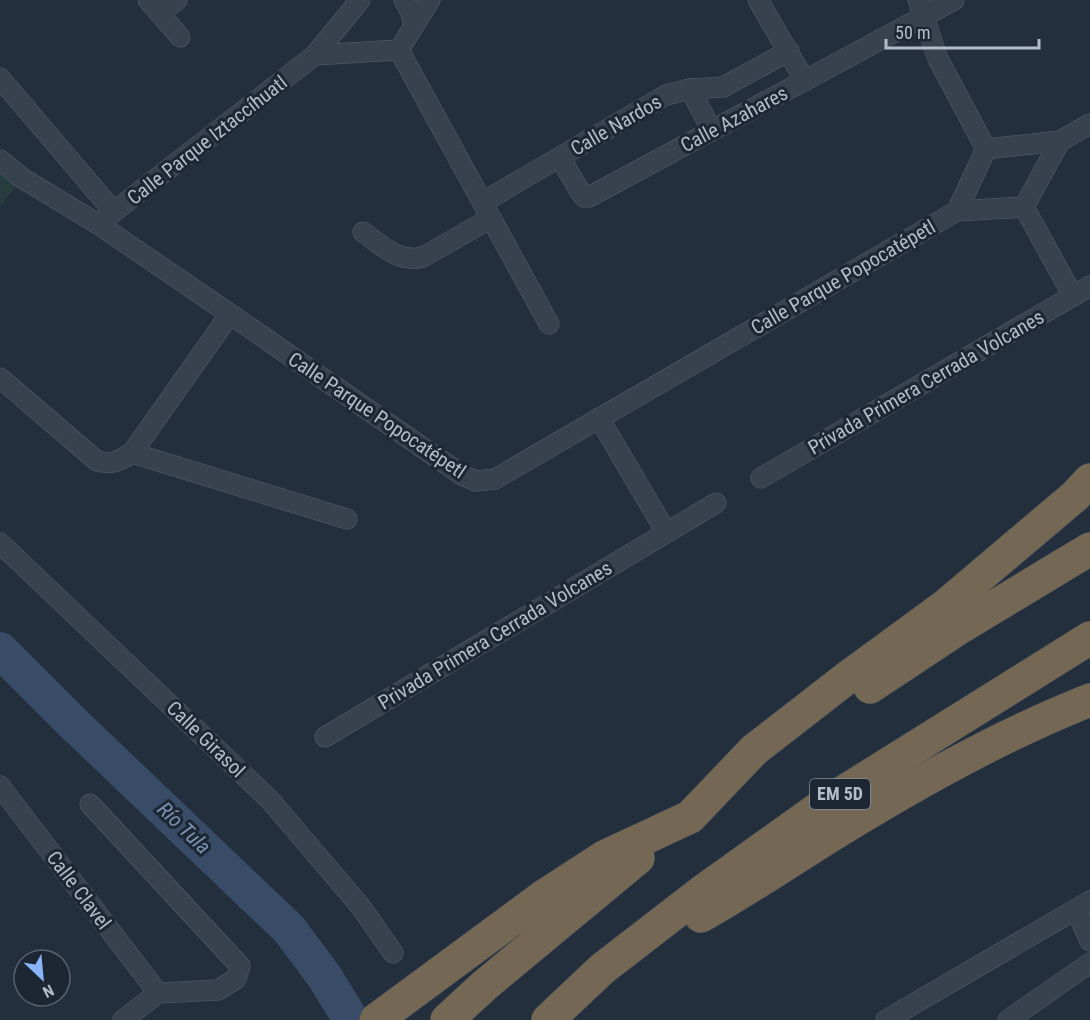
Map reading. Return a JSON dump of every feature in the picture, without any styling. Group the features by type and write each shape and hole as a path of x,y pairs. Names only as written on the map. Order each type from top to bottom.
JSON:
{"highway":[{"path":"376,1020 512,918 604,858 690,817 754,750 945,606 1075,496 1090,480"},
{"path":"447,1020 600,887 690,817 843,705 959,628 1090,549"},
{"name":"EM 5D","path":"548,1020 602,969 702,891 826,803 1090,638"},
{"path":"602,969 716,907 880,806 952,765 1025,728 1090,700"}],"street":[{"path":"177,0 154,7 180,36"},
{"name":"Calle Parque Iztaccíhuatl","path":"106,218 315,55 360,0"},
{"path":"404,0 411,13 414,26"},
{"path":"399,50 430,0"},
{"path":"758,0 805,81"},
{"name":"Calle Azahares","path":"560,158 581,193 589,197 805,81 921,9 954,0"},
{"path":"921,9 938,59 986,149 1060,141 1090,124"},
{"path":"315,55 399,50"},
{"path":"399,50 549,324"},
{"name":"Calle Nardos","path":"363,232 399,256 411,260 423,257 560,158 666,95 690,89 723,87 789,51"},
{"path":"0,78 106,218"},
{"path":"690,89 712,131"},
{"path":"1060,141 1024,207 1072,296"},
{"name":"Calle Parque Popocatépetl","path":"957,211 986,149"},
{"name":"Calle Parque Popocatépetl","path":"0,160 22,178 106,218 230,314 462,475 476,481 495,479 957,211 1024,207"},
{"name":"Privada Primera Cerrada Volcanes","path":"761,478 1090,286"},
{"path":"0,378 97,461 108,464 132,453 230,314"},
{"path":"599,418 666,532"},
{"path":"132,453 347,519"},
{"name":"Privada Primera Cerrada Volcanes","path":"325,737 716,503"},
{"name":"Calle Girasol","path":"0,543 270,800 361,907 393,953"},
{"name":"Calle Clavel","path":"0,786 158,993"},
{"path":"90,804 240,966 236,979 218,990 158,993 123,1020"},
{"path":"886,1020 1083,905 1090,941"},
{"path":"1008,1020 1090,963"}],"green space":[{"path":"0,160 22,178 0,207"}],"waterway":[{"name":"Río Tula","path":"0,650 75,725 289,929 324,976 351,1020"}]}
